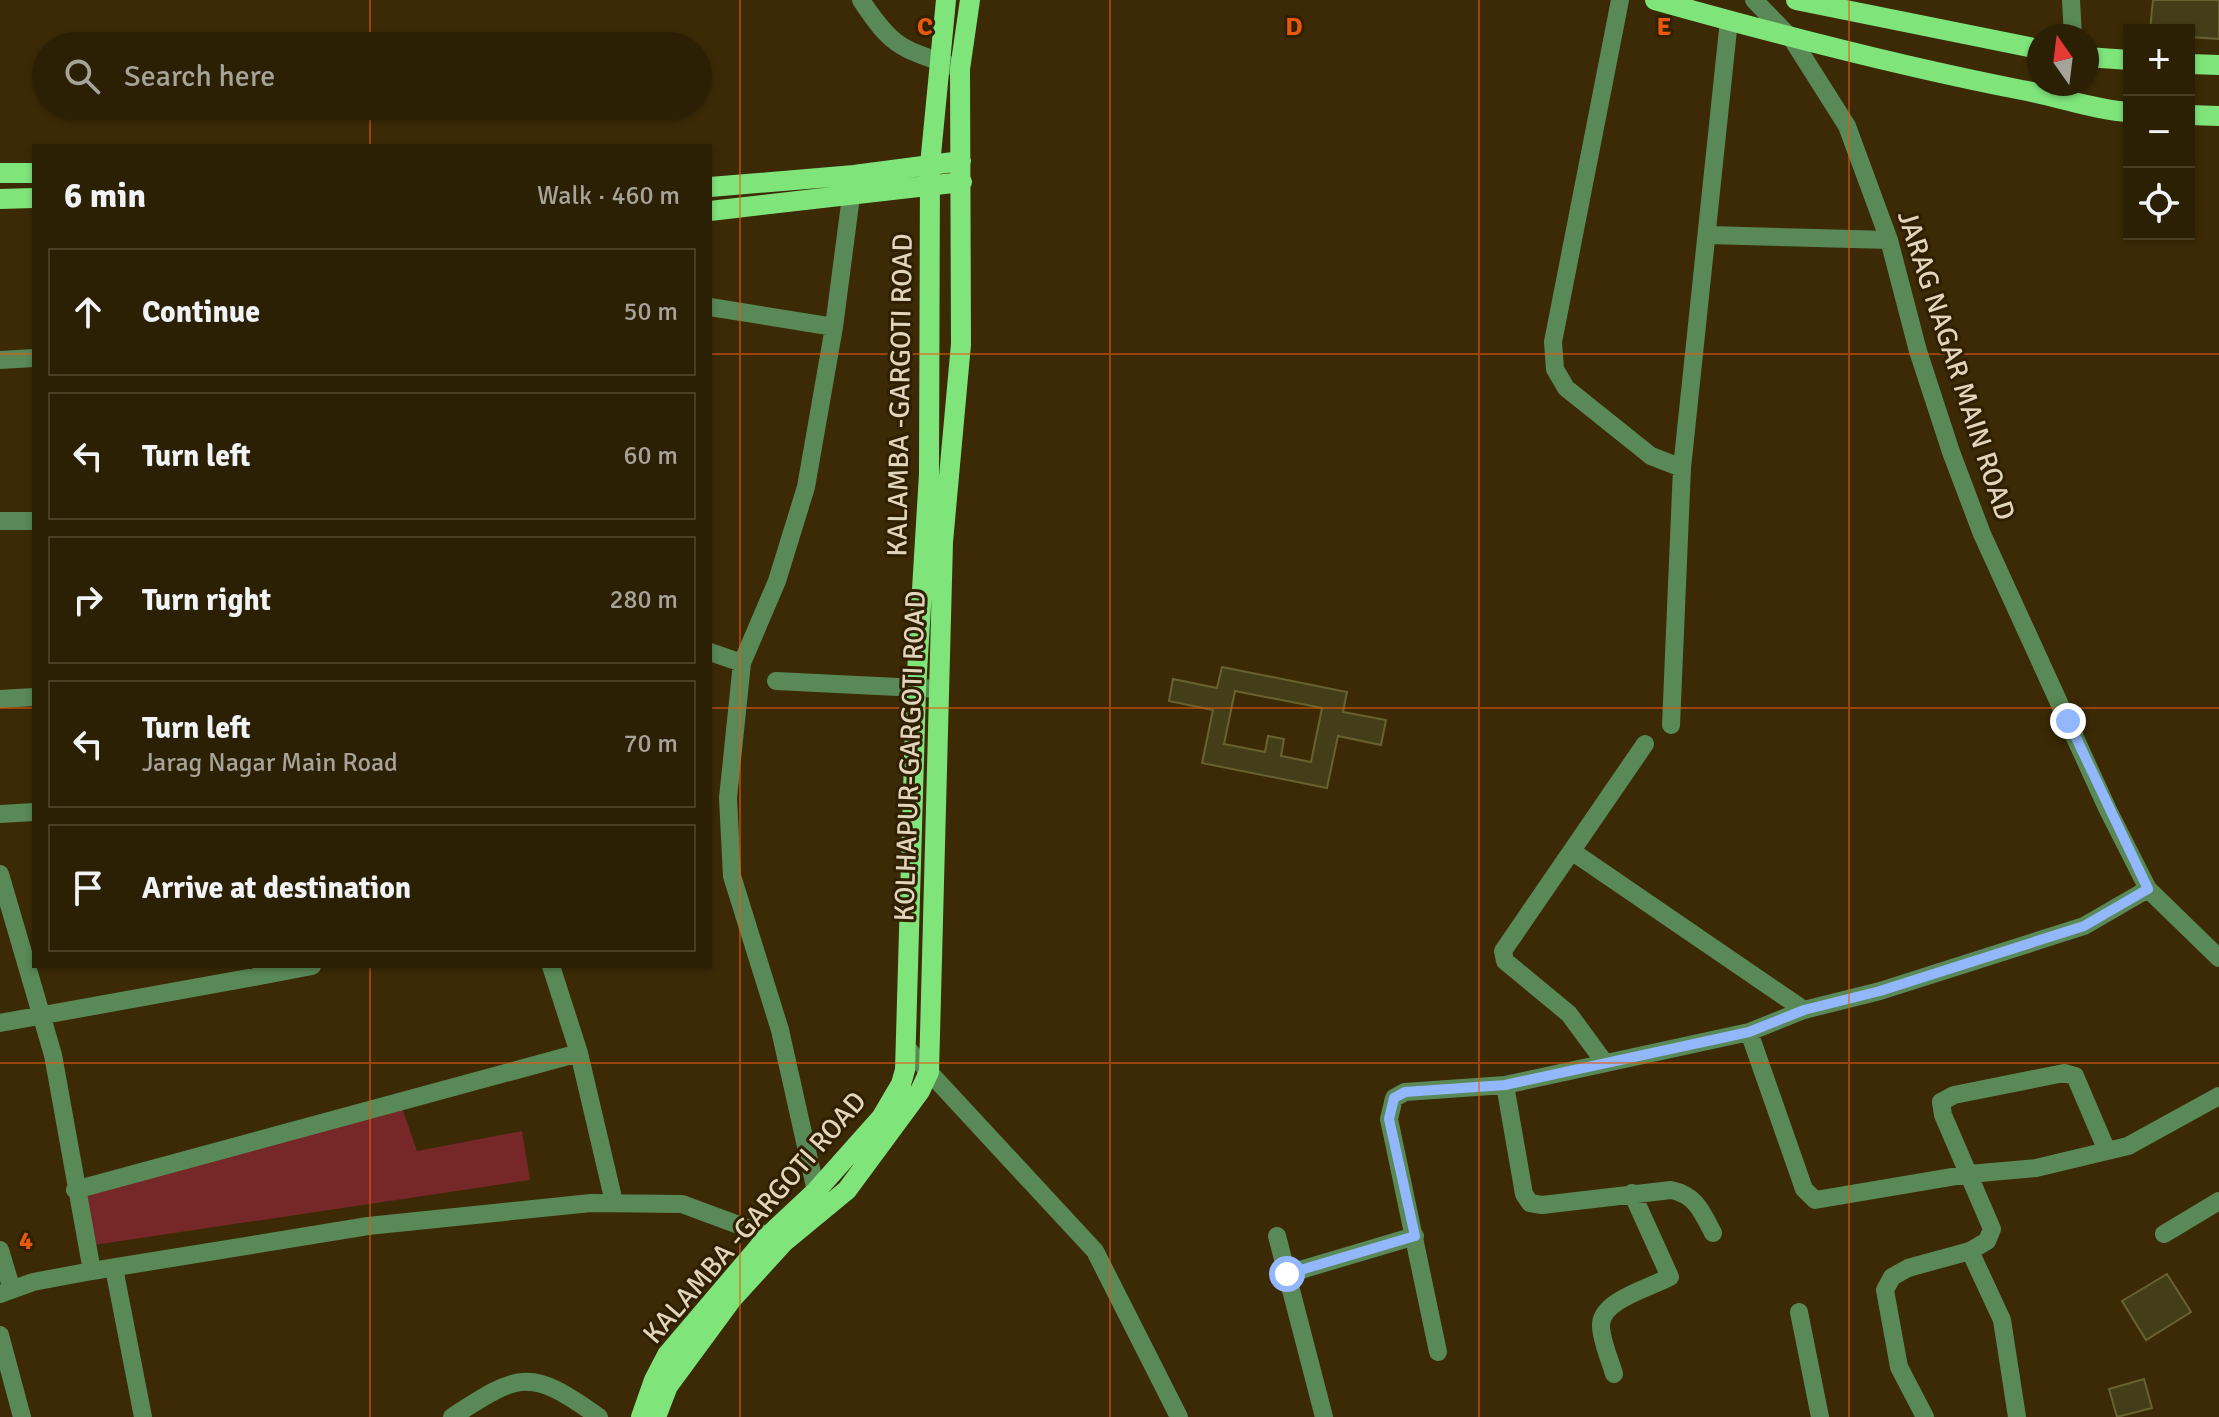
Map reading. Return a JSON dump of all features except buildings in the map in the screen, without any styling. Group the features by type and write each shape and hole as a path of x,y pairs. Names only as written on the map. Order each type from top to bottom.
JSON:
{"main road":[{"name":"KALAMBA -GARGOTI ROAD","path":"641,1417 667,1355 776,1238 890,1105 901,1084 906,1047 916,689 929,474 930,165 946,0"},
{"name":"KOLHAPUR-GARGOTI ROAD","path":"656,1417 668,1386 776,1238 858,1177 920,1091 929,1072 943,542 961,344 960,69 970,0"},
{"path":"1655,0 1792,39 1842,47 1968,81 2123,111"},
{"path":"1796,0 2027,47"},
{"path":"2099,58 2123,60"},
{"path":"2195,64 2219,65"},
{"path":"2195,115 2219,116"},
{"path":"712,211 852,186 930,165 961,161"},
{"path":"0,173 32,173"},
{"path":"712,187 930,186 962,182"},
{"path":"0,199 32,198"}],"street":[{"path":"861,0 885,36 901,48 960,69"},
{"path":"1620,0 1553,342 1555,369 1566,388 1651,456 1682,468"},
{"name":"JARAG NAGAR MAIN ROAD","path":"1754,0 1792,39 1847,126 1889,240 1923,365 1982,534 2148,889 2219,958"},
{"path":"2071,0 2072,24"},
{"path":"1671,725 1682,468 1729,20"},
{"path":"816,1191 780,1030 732,876 728,798 742,663 777,581 806,487 834,327 852,186"},
{"path":"1708,235 1889,240"},
{"path":"712,307 834,327"},
{"path":"0,360 32,358"},
{"path":"0,521 32,521"},
{"path":"712,653 742,663"},
{"path":"776,681 939,689"},
{"path":"0,699 32,697"},
{"path":"1605,1063 1569,1014 1505,961 1503,951 1508,938 1573,852 1645,744"},
{"path":"0,814 32,812"},
{"path":"712,848 730,848"},
{"path":"1573,852 1804,1010"},
{"path":"0,874 5,912 43,1017 53,1055 92,1271"},
{"path":"1438,1352 1389,1119 1394,1098 1405,1092 1505,1085 1749,1032 1804,1010 1880,991 2071,930 2108,915 2148,889"},
{"path":"0,1023 43,1017 263,971 292,968"},
{"path":"552,968 579,1053 614,1202"},
{"path":"1749,1032 1804,1189 1815,1200 1969,1174 2036,1168 2107,1151 2147,1138 2219,1096"},
{"path":"906,1047 1095,1251 1179,1417"},
{"path":"75,1190 579,1053"},
{"path":"1925,1417 1899,1367 1885,1290 1892,1277 1908,1268 1970,1251 1987,1241 1992,1229 1943,1115 1941,1102 1954,1095 2064,1073 2075,1076 2107,1151"},
{"path":"1505,1085 1524,1194 1530,1203 1542,1205 1632,1193 1685,1193 1696,1201 1713,1233"},
{"path":"1614,1374 1601,1326 1603,1315 1610,1306 1670,1277 1632,1193"},
{"path":"2164,1234 2219,1201"},
{"path":"0,1250 6,1292 92,1271 368,1226 614,1202 682,1204 776,1238"},
{"path":"1277,1236 1324,1417"},
{"path":"1287,1274 1415,1236"},
{"path":"1970,1251 2002,1320 2017,1417"},
{"path":"114,1268 143,1417"},
{"path":"1799,1312 1820,1417"},
{"path":"0,1335 22,1417"},
{"path":"452,1417 493,1390 528,1381 544,1382 566,1393 599,1417"}],"shaded area":[{"path":"402,1108 417,1151 522,1131 530,1180 94,1245 83,1194"}],"route":[{"path":"1287,1274 1415,1236 1389,1119 1394,1098 1405,1092 1505,1085 1749,1032 1804,1010 1880,991 2084,926 2108,915 2148,889 2068,721"}]}
